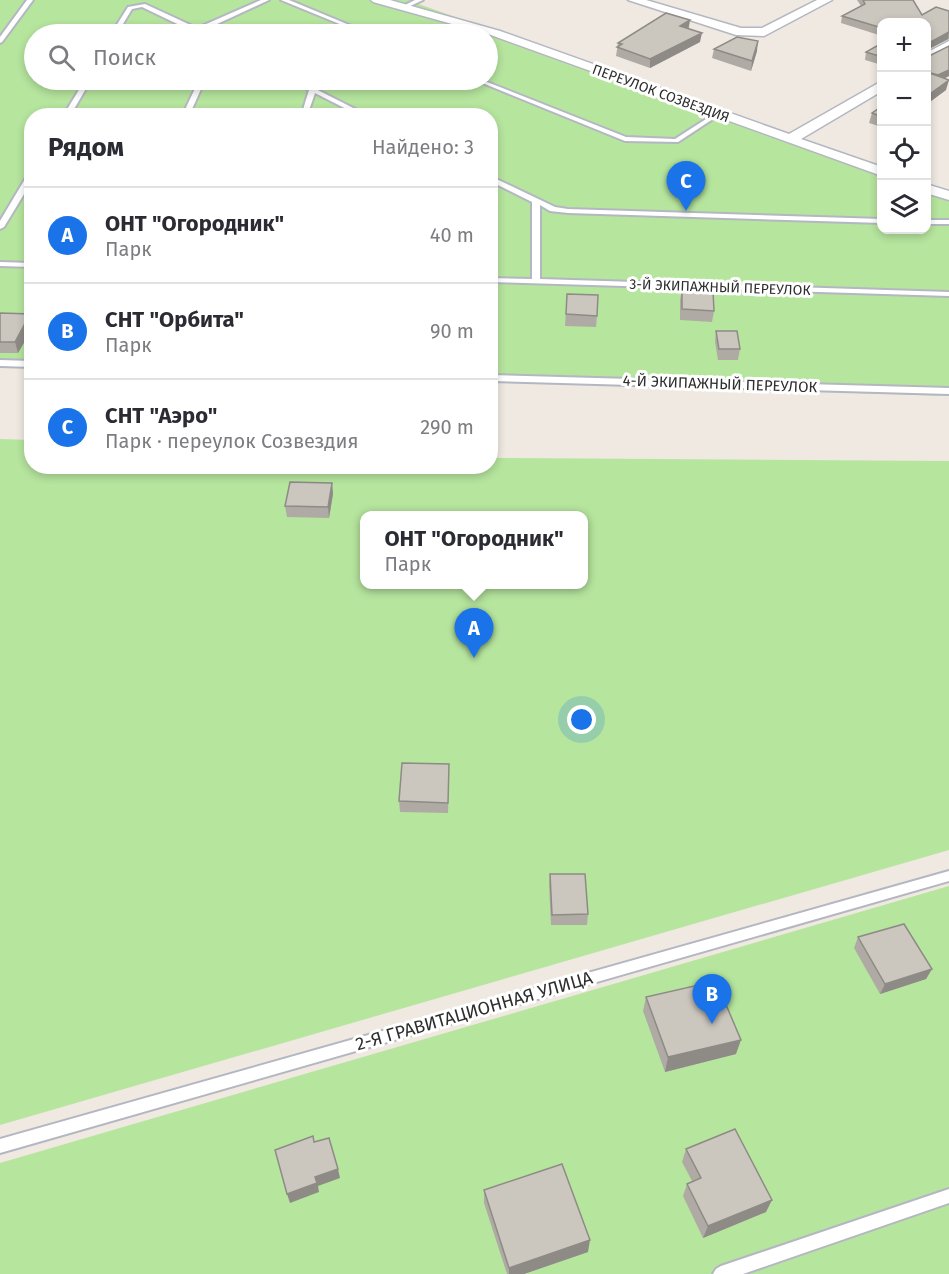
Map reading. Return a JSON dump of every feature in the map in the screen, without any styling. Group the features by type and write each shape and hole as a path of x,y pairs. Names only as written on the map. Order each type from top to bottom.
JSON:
{"street":[{"name":"ПЕРЕУЛОК СОЗВЕЗДИЯ","path":"377,0 406,6 462,24"},
{"path":"634,0 740,32 764,32 826,0"},
{"name":"ПЕРЕУЛОК СОЗВЕЗДИЯ","path":"498,36 877,170"},
{"path":"931,56 949,45"},
{"path":"791,139 877,88"},
{"path":"931,189 949,196"}],"lane":[{"path":"0,41 30,0"},
{"path":"212,24 266,0"},
{"path":"284,0 343,24"},
{"path":"406,6 420,0"},
{"path":"120,24 130,8 143,5 182,24"},
{"path":"498,88 625,139 676,141 719,113"},
{"path":"71,108 82,90"},
{"path":"189,108 197,90"},
{"path":"307,108 313,90"},
{"path":"315,90 350,108"},
{"path":"498,182 553,208 590,213 877,220"},
{"path":"0,227 24,187"},
{"path":"536,200 536,281"},
{"path":"931,222 949,222"},
{"path":"0,264 24,265"},
{"name":"3-Й ЭКИПАЖНЫЙ ПЕРЕУЛОК","path":"498,280 949,294"},
{"path":"0,363 24,364"},
{"name":"4-Й ЭКИПАЖНЫЙ ПЕРЕУЛОК","path":"498,378 949,391"},
{"name":"2-Я ГРАВИТАЦИОННАЯ УЛИЦА","path":"0,1146 949,876"},
{"path":"721,1274 949,1196"}],"green space":[{"path":"0,0 417,0 413,2 475,24 24,24 24,90 498,90 498,32 877,167 877,234 931,234 931,185 949,192 949,396 498,381 498,108 24,108 24,366 0,365"},
{"path":"0,439 24,440 24,474 498,474 498,458 949,461 949,850 0,1125"},
{"path":"949,886 949,1274 0,1274 0,1163"}],"building":[{"path":"863,0 913,0 922,15 936,7 949,11 949,32 931,42 931,18 877,18 877,26 842,16 865,4"},
{"path":"666,13 690,20 680,26 702,33 650,59 617,47 622,44 618,43"},
{"path":"737,37 758,41 752,61 714,49"},
{"path":"877,46 877,55 866,52"},
{"path":"949,46 949,70 938,75 931,73 931,55"},
{"path":"931,73 949,80 931,93"},
{"path":"682,289 713,291 714,311 682,309"},
{"path":"567,294 598,295 597,316 566,314"},
{"path":"0,313 24,314 24,325 15,342 0,342"},
{"path":"716,331 737,331 740,349 719,349"},
{"path":"290,482 332,483 328,507 285,506"},
{"path":"402,763 449,764 448,803 399,801"},
{"path":"550,874 585,874 588,914 552,915"},
{"path":"904,924 932,969 885,984 858,937"},
{"path":"716,981 741,1040 668,1057 646,997"},
{"path":"735,1129 772,1200 708,1226 687,1184 701,1178 686,1149"},
{"path":"313,1136 314,1142 329,1138 338,1169 315,1177 317,1183 287,1194 275,1150"},
{"path":"562,1164 590,1240 509,1268 484,1190"}],"place":[{"name":"СНТ \"Аэро\"","path":"686,211"},
{"name":"ОНТ \"Огородник\"","path":"474,658"},
{"name":"СНТ \"Орбита\"","path":"712,1024"}]}
